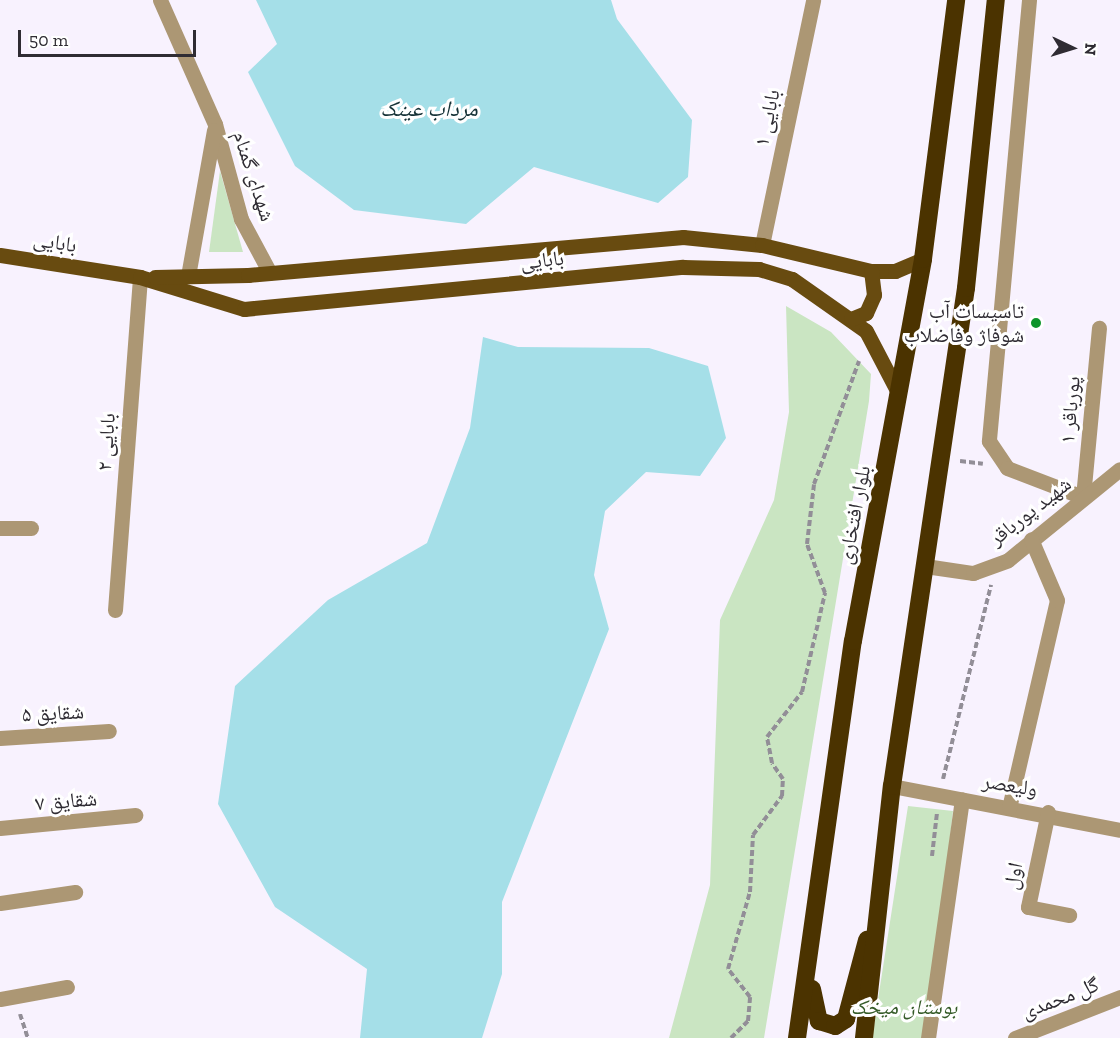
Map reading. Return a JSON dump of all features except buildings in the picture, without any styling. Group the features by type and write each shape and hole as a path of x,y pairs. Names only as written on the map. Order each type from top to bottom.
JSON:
{"highway":[{"name":"بلوار افتخاری","path":"797,1038 812,948 853,641 923,259 956,0"},
{"path":"864,1038 892,786 966,288 996,0"},
{"path":"812,948 814,1011 819,1021 835,1026 846,1019 877,911"}],"main road":[{"name":"بابایی","path":"140,277 270,273 683,237 762,245 871,271 895,271 923,259"},
{"name":"بابایی","path":"0,255 140,277 244,309 720,265 792,279 851,319 869,339 899,393"},
{"path":"851,319 866,314 874,295 871,271"}],"street":[{"name":"شهدای گمنام","path":"160,0 215,124 241,219 270,273"},
{"name":"بابایی ۱","path":"762,245 813,0"},
{"path":"1029,0 989,441 1007,468 1083,497"},
{"name":"شهدای گمنام","path":"188,276 215,124"},
{"name":"بابایی ۲","path":"115,610 140,277"},
{"name":"پورباقر ۱","path":"1083,497 1099,328"},
{"name":"شهید پورباقر","path":"925,566 973,573 1008,560 1120,469"},
{"path":"0,528 31,528"},
{"path":"1009,808 1057,600 1031,539"},
{"name":"شقایق ۵","path":"0,738 109,731"},
{"name":"ولیعصر","path":"892,786 1009,808 1048,812 1120,830"},
{"path":"928,1038 962,799"},
{"name":"اول","path":"1048,812 1028,907 1070,915"},
{"name":"شقایق ۷","path":"0,828 135,815"},
{"path":"0,903 75,892"},
{"path":"0,999 67,987"},
{"name":"گل محمدی","path":"1015,1038 1120,998"}],"path":[{"path":"731,1038 748,1020 750,997 728,969 750,892 753,835 782,796 783,779 772,763 767,737 802,692 825,593 807,544 814,484 836,415 869,339"}],"green space":[{"path":"220,171 243,252 209,252"},
{"path":"786,306 831,332 871,374 869,401 764,1038 669,1038 710,885 720,620 774,500 789,412"},
{"name":"بوستان میخک","path":"908,806 953,811 927,1038 872,1038"}],"water":[{"name":"مرداب عینک","path":"256,0 611,0 617,19 692,120 688,177 658,203 534,167 466,224 354,210 295,166 248,72 277,44"},
{"path":"483,337 518,347 649,348 708,366 726,438 700,476 646,472 605,511 594,575 609,629 502,902 502,974 482,1038 360,1038 367,969 275,907 218,804 235,686 328,600 427,543 470,428"}],"place":[{"name":"تاسیسات آب شوفاژ وفاضلاب","path":"1036,323"}]}
